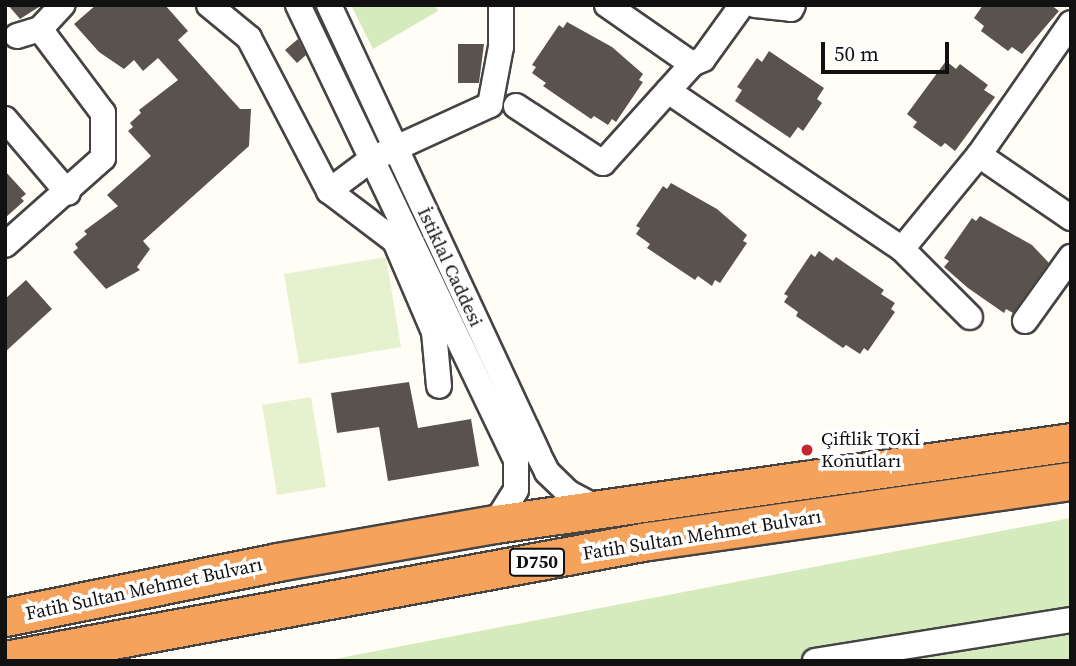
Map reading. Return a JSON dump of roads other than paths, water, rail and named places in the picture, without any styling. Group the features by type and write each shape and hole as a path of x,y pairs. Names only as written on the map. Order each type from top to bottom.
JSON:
{"highway":[{"name":"Fatih Sultan Mehmet Bulvarı","path":"5,617 277,562 495,524 1071,442"},
{"name":"Fatih Sultan Mehmet Bulvarı","path":"5,660 648,541 1071,481"}],"street":[{"path":"5,244 68,193 103,158 103,113 29,33 62,5"},
{"path":"209,5 249,38 329,191 394,241 434,331 439,386"},
{"name":"İstiklal Caddesi","path":"298,5 516,460 516,490 495,524"},
{"name":"İstiklal Caddesi","path":"329,5 548,472 569,493 597,508"},
{"path":"329,191 372,159 491,105 501,47 501,5"},
{"path":"607,5 692,64"},
{"path":"516,106 603,163 692,64 703,59 742,5"},
{"path":"755,5 790,9 793,5"},
{"path":"902,249 979,155 1071,23"},
{"path":"668,91 902,249 970,317"},
{"path":"5,119 68,193"},
{"path":"979,155 1071,218"},
{"path":"1025,321 1071,257"},
{"path":"815,661 1071,620"}],"place":[{"name":"Çiftlik TOKİ Konutları","path":"807,450"}]}
